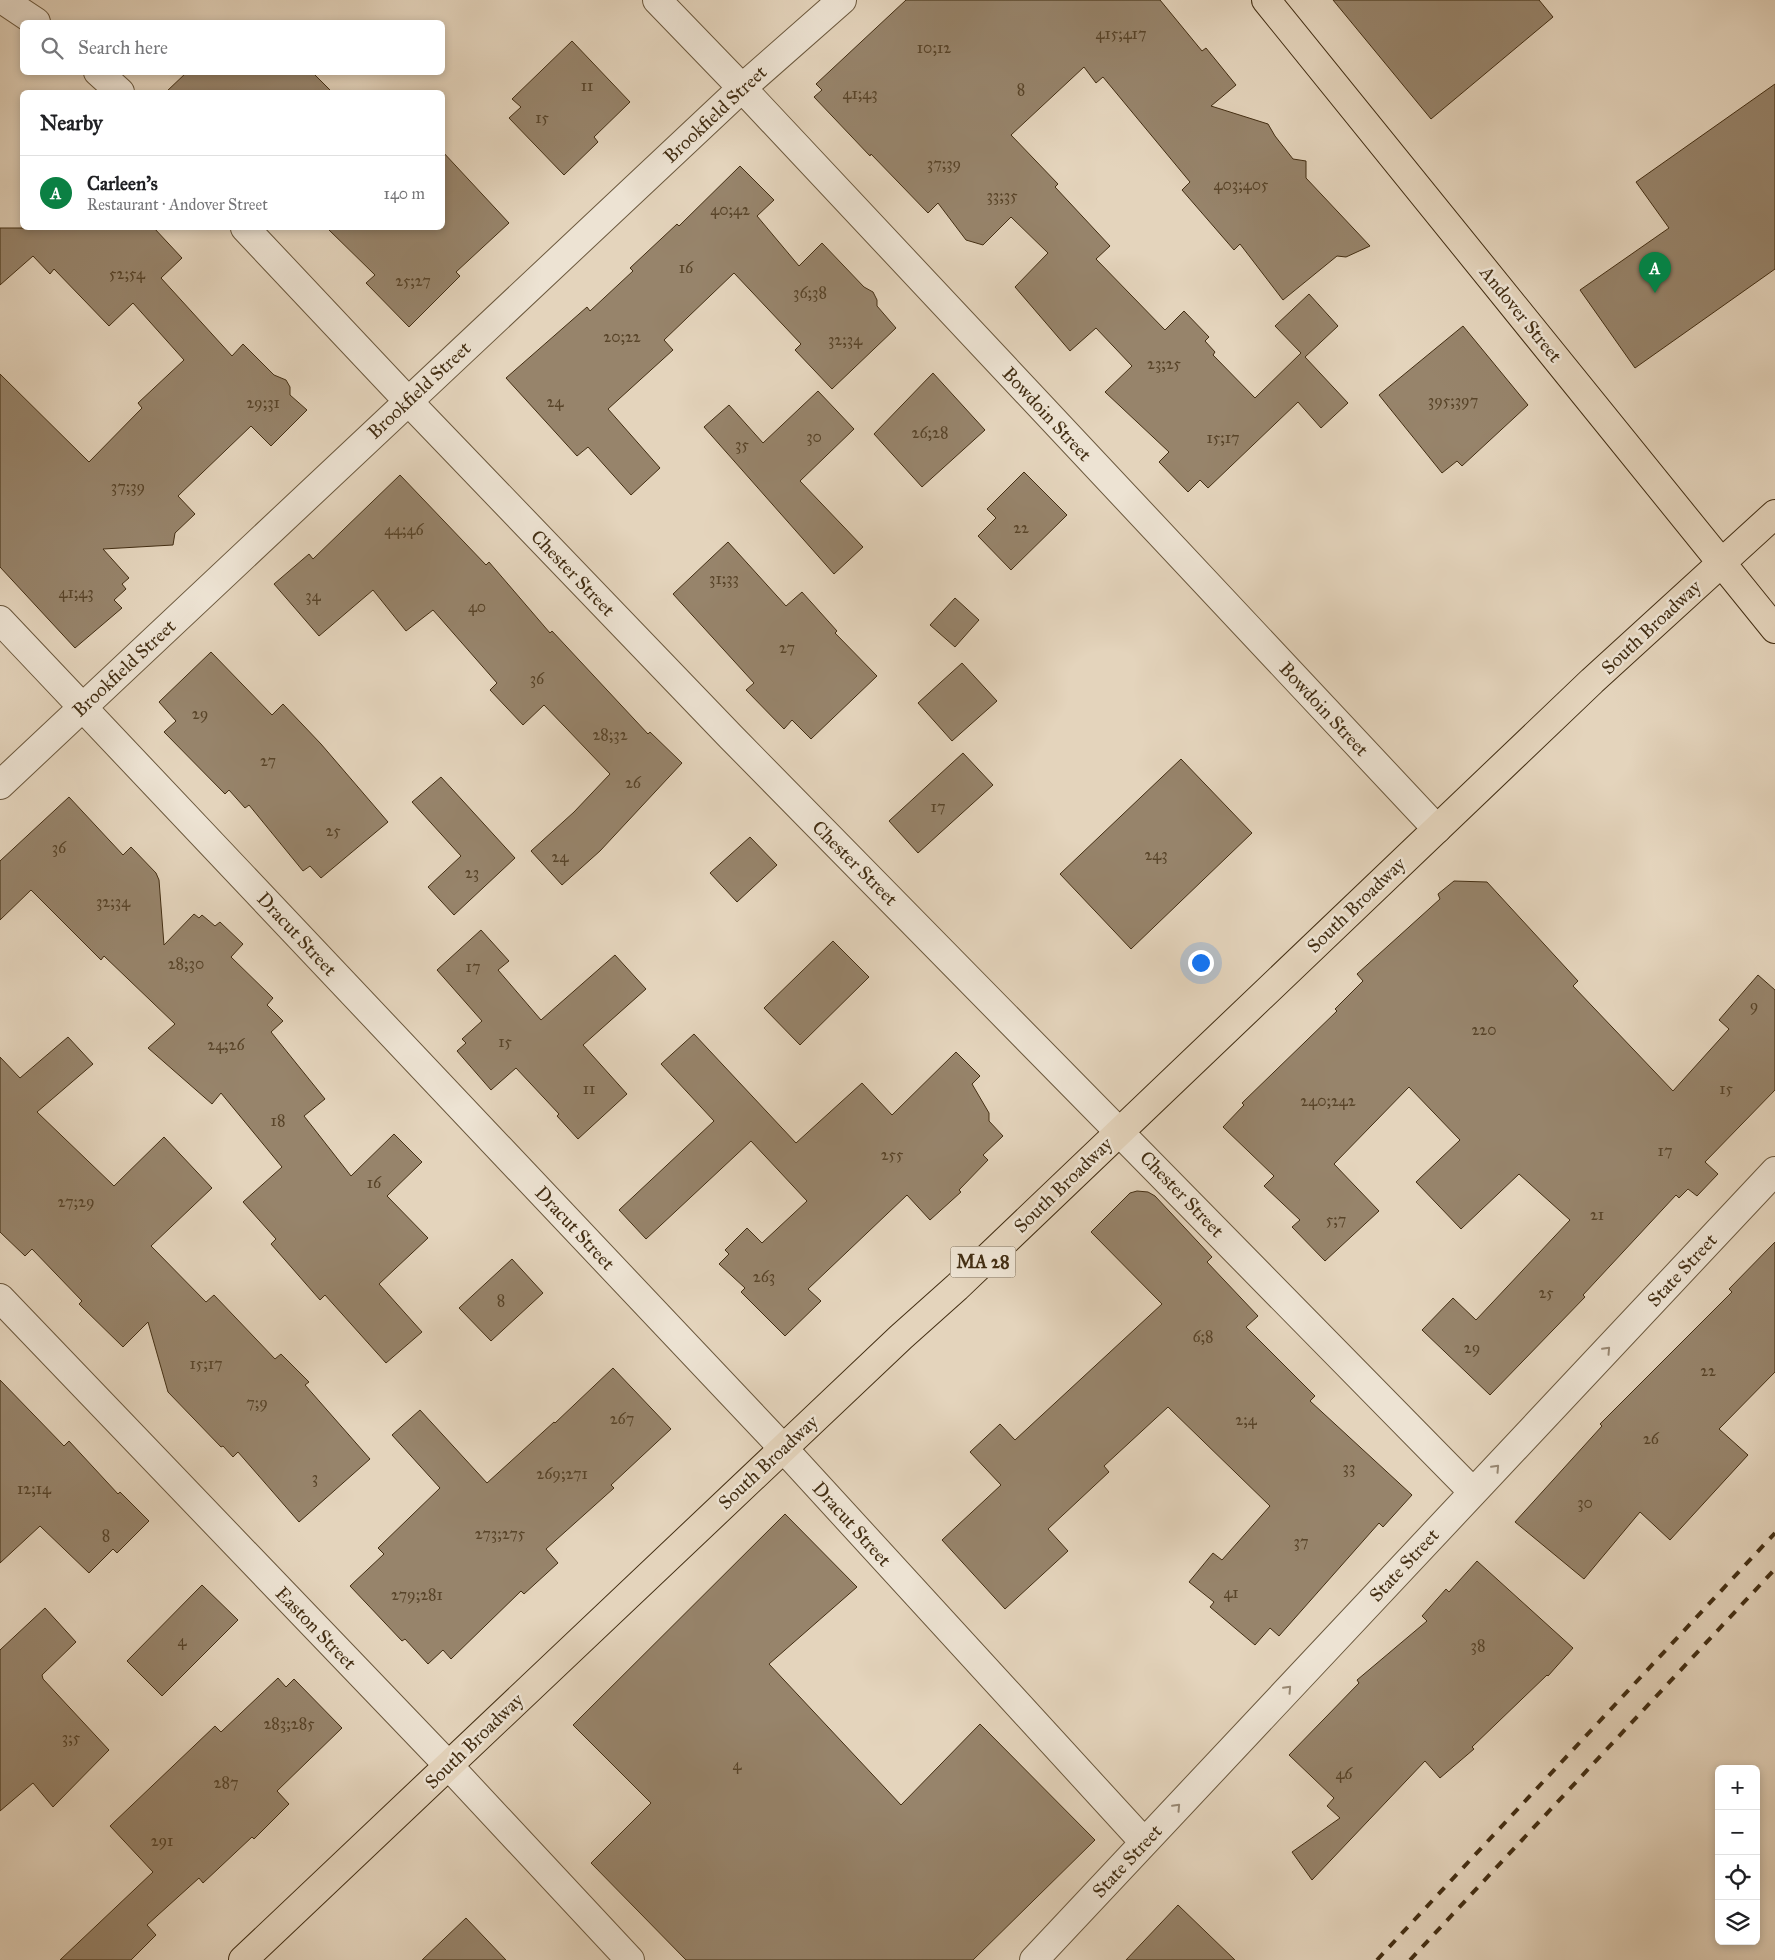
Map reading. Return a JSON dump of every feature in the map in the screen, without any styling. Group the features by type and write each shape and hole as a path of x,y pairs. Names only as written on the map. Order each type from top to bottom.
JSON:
{"main road":[{"name":"Andover Street","path":"1266,0 1775,629"},
{"name":"South Broadway","path":"243,1960 900,1336 957,1287 1645,631 1775,514"}],"street":[{"path":"3,0 33,20"},
{"name":"Bowdoin Street","path":"657,0 742,88 1437,829"},
{"name":"Brookfield Street","path":"0,785 742,88 842,0"},
{"path":"101,75 118,90"},
{"name":"Chester Street","path":"246,230 731,737 1473,1492"},
{"name":"Dracut Street","path":"0,620 783,1448 1144,1842"},
{"name":"State Street","path":"1034,1960 1775,1171"},
{"name":"Easton Street","path":"0,1298 448,1766 630,1960"}],"building":[{"path":"906,0 1160,0 1202,51 1206,48 1236,85 1211,106 1268,124 1293,159 1306,161 1306,178 1370,246 1346,257 1337,256 1283,300 1240,244 1234,250 1182,190 1190,182 1103,77 1096,83 1084,67 1011,135 1058,184 1055,187 1110,246 1096,259 1165,330 1184,311 1209,337 1205,341 1215,352 1213,355 1255,398 1301,353 1275,326 1309,294 1338,326 1305,357 1348,403 1321,428 1298,402 1208,488 1200,480 1188,492 1159,462 1169,452 1105,392 1132,366 1096,328 1070,351 1015,287 1048,253 1011,217 983,245 966,240 938,203 928,213 814,97 822,90 816,84"},
{"path":"1333,0 1539,0 1553,17 1431,119"},
{"path":"572,41 630,102 594,137 598,142 564,175 509,118 521,107 512,99"},
{"path":"184,75 315,75 330,90 168,90"},
{"path":"1775,84 1775,269 1635,368 1580,290 1669,228 1636,182"},
{"path":"445,154 509,223 456,272 460,276 409,327 366,283 375,275 329,230 445,230"},
{"path":"740,166 774,200 757,216 799,266 822,243 864,287 873,292 877,300 877,306 896,328 832,389 795,350 801,344 734,273 664,340 673,350 608,409 660,468 631,495 588,447 577,456 506,378 587,307 590,311 633,271 630,268 677,224 679,226"},
{"path":"0,228 20,228 20,230 156,230 182,258 161,278 232,356 243,344 274,375 286,380 290,387 290,395 307,410 271,446 251,426 178,496 195,514 175,533 173,545 103,549 129,578 122,584 126,589 114,600 122,608 75,648 0,567 0,374 89,462 142,408 138,403 184,360 133,303 109,326 54,269 50,274 33,256 0,285"},
{"path":"1463,326 1528,405 1462,466 1457,461 1442,473 1379,395"},
{"path":"933,373 985,430 922,487 874,434"},
{"path":"818,391 854,429 800,481 863,547 834,574 704,427 729,405 763,443"},
{"path":"1024,472 1067,515 1011,570 978,536 996,518 987,509"},
{"path":"400,475 486,565 489,562 550,633 552,631 648,734 650,732 682,763 600,851 562,885 531,851 574,812 610,774 544,705 523,725 490,690 497,683 433,610 406,631 373,590 319,636 274,584 309,554 313,559"},
{"path":"728,542 786,606 802,592 837,631 835,633 877,676 811,739 792,720 784,729 746,690 754,683 673,594"},
{"path":"955,598 979,620 955,647 930,625"},
{"path":"211,652 272,715 283,704 321,744 388,822 321,878 310,866 303,871 249,805 245,808 229,790 225,794 164,732 176,721 159,702"},
{"path":"962,663 997,701 952,741 918,703"},
{"path":"963,753 993,785 918,853 889,821"},
{"path":"1181,759 1252,833 1131,949 1060,874"},
{"path":"441,777 515,858 454,915 428,887 461,856 412,802"},
{"path":"69,797 123,855 131,847 156,873 159,880 164,945 194,914 199,918 202,915 215,926 220,922 243,944 231,957 273,998 267,1005 283,1021 271,1032 325,1099 304,1116 351,1176 394,1134 422,1162 387,1196 428,1238 379,1284 422,1332 386,1363 325,1295 320,1300 271,1244 276,1239 243,1202 282,1167 221,1093 212,1104 148,1048 175,1024 104,956 101,960 31,890 0,920 0,861"},
{"path":"750,837 777,865 737,902 710,873"},
{"path":"1454,881 1487,882 1578,981 1573,986 1673,1091 1729,1029 1719,1020 1758,975 1775,990 1775,1090 1705,1162 1718,1174 1697,1196 1688,1189 1679,1198 1676,1195 1583,1295 1585,1297 1490,1395 1422,1330 1453,1298 1476,1320 1570,1220 1519,1174 1461,1229 1416,1182 1460,1140 1409,1087 1334,1164 1379,1211 1325,1261 1292,1227 1300,1220 1264,1186 1274,1176 1223,1127 1244,1105 1242,1103 1337,1011 1335,1009 1363,981 1357,974 1440,899 1438,894"},
{"path":"481,930 509,961 498,970 541,1020 615,955 646,989 583,1045 627,1094 578,1139 557,1116 559,1114 516,1068 491,1090 457,1051 466,1043 462,1039 482,1021 437,970"},
{"path":"833,941 869,977 800,1045 764,1008"},
{"path":"694,1034 796,1143 862,1083 892,1115 956,1052 980,1076 972,1084 989,1113 989,1121 1003,1136 983,1155 988,1160 959,1190 961,1192 930,1220 907,1195 808,1289 821,1301 785,1336 741,1292 745,1288 719,1264 729,1254 725,1250 747,1228 762,1243 807,1201 751,1141 646,1239 619,1210 714,1121 661,1064"},
{"path":"68,1037 93,1064 37,1112 114,1186 164,1137 212,1188 151,1246 206,1302 214,1295 275,1359 281,1354 309,1382 305,1385 370,1459 299,1522 238,1452 233,1457 223,1446 221,1447 168,1392 148,1322 123,1347 79,1304 82,1301 32,1249 25,1256 0,1232 0,1057 20,1078"},
{"path":"1137,1191 1148,1192 1155,1196 1212,1257 1207,1262 1258,1316 1246,1327 1315,1396 1310,1401 1412,1495 1383,1527 1379,1523 1279,1636 1270,1628 1255,1645 1210,1607 1214,1602 1189,1582 1213,1553 1222,1560 1270,1506 1168,1407 1104,1466 1109,1472 1048,1529 1068,1551 1005,1609 942,1540 1001,1485 970,1452 1000,1424 1015,1440 1162,1304 1091,1232 1130,1193"},
{"path":"1775,1242 1775,1372 1719,1429 1748,1455 1670,1540 1640,1512 1584,1579 1515,1522 1602,1426 1600,1424 1732,1292 1729,1289"},
{"path":"512,1259 543,1293 491,1341 459,1308"},
{"path":"613,1368 671,1429 611,1485 614,1488 546,1549 558,1563 524,1594 521,1591 451,1659 443,1650 428,1664 405,1639 402,1641 350,1586 384,1554 378,1548 440,1488 392,1435 420,1410 487,1483 555,1423"},
{"path":"0,1380 64,1446 69,1441 118,1494 120,1492 149,1521 117,1553 113,1549 89,1573 40,1526 0,1563"},
{"path":"785,1514 857,1587 769,1664 901,1805 980,1724 1095,1840 973,1960 686,1960 591,1863 651,1803 573,1725"},
{"path":"1477,1561 1573,1648 1548,1676 1472,1747 1474,1749 1440,1778 1425,1761 1312,1880 1292,1852 1340,1818 1327,1806 1334,1798 1289,1755 1359,1683 1357,1680 1427,1621 1422,1616 1446,1589 1449,1592"},
{"path":"202,1585 238,1620 162,1696 127,1661"},
{"path":"45,1608 76,1642 42,1675 43,1679 109,1750 53,1807 33,1783 0,1811 0,1650"},
{"path":"278,1678 286,1687 294,1679 342,1728 277,1791 289,1804 254,1839 252,1837 203,1883 199,1878 147,1925 156,1935 131,1960 60,1960 153,1872 110,1826 215,1726 221,1732"},
{"path":"1178,1905 1235,1960 1126,1960"},
{"path":"466,1918 506,1960 422,1960"}],"railway":[{"path":"1377,1960 1775,1533"},
{"path":"1410,1960 1775,1569"}],"place":[{"name":"Carleen's","path":"1655,293"}]}
